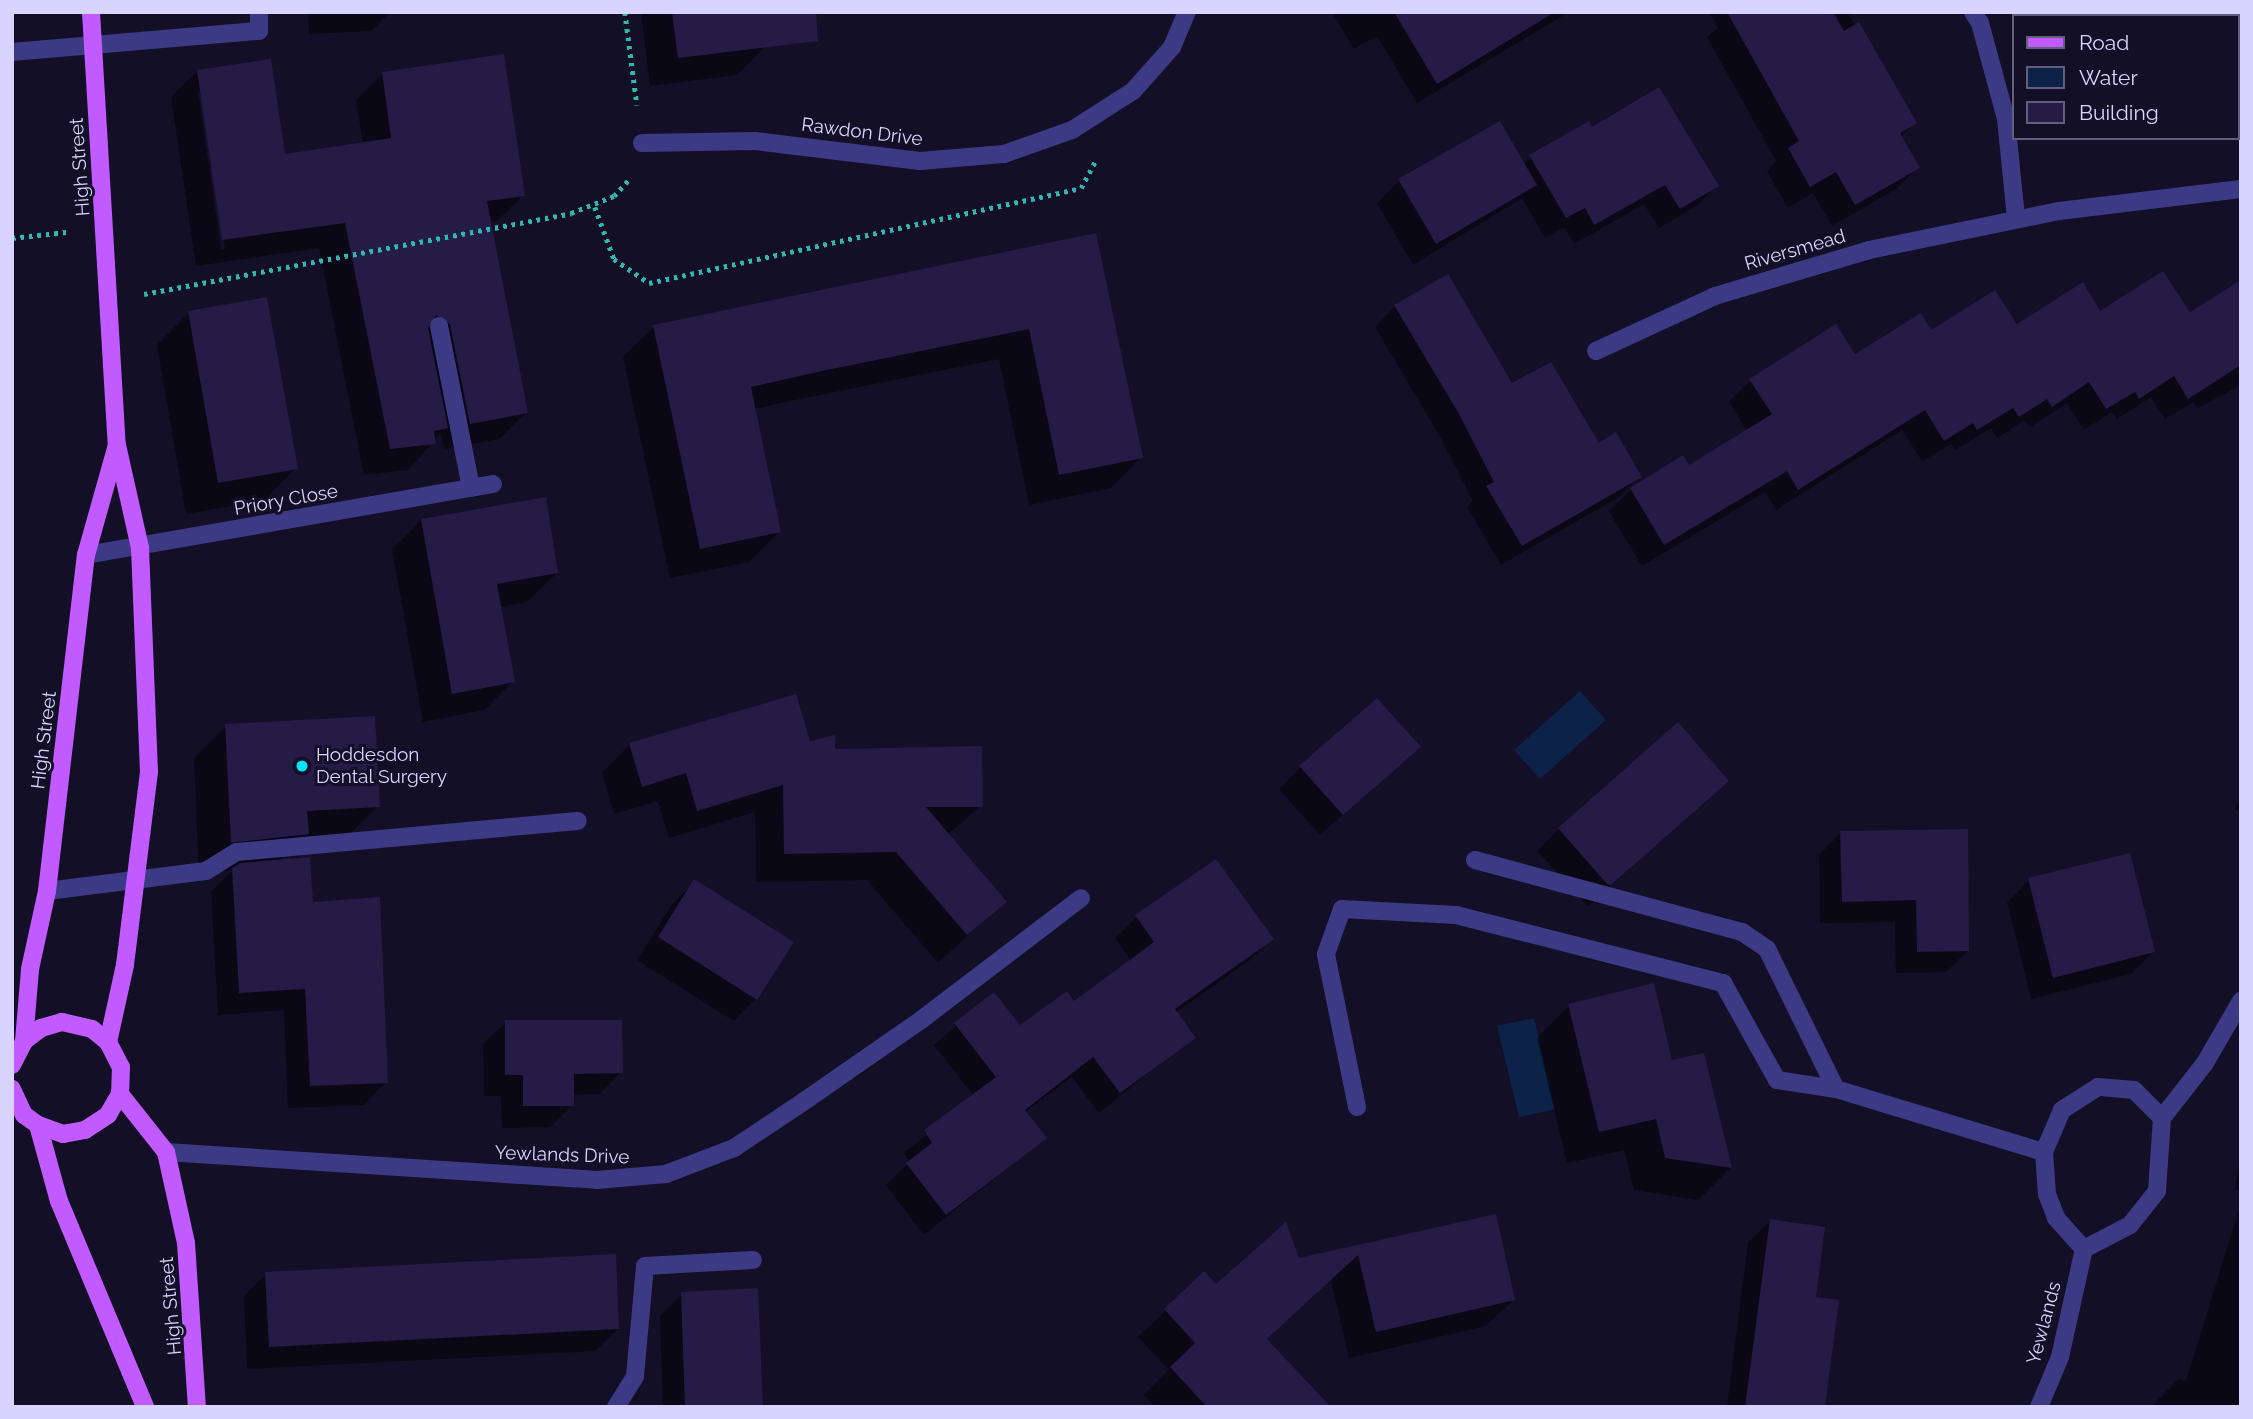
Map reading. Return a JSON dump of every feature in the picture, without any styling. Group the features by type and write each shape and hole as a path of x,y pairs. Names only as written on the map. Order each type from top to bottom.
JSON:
{"main road":[{"name":"High Street","path":"91,12 117,445 140,548 149,772 125,965 108,1042"},
{"name":"High Street","path":"24,1041 30,968 47,891 86,555 117,445"},
{"path":"12,1062 24,1041 41,1028 62,1022 92,1028 108,1042 121,1067 120,1094 108,1115 86,1130 63,1134 25,1118"},
{"path":"12,1089 145,1407"},
{"name":"High Street","path":"120,1094 166,1152 186,1243 197,1407"}],"street":[{"path":"12,52 93,48 260,31 259,12"},
{"name":"Rawdon Drive","path":"642,143 755,141 920,161 1004,154 1072,131 1109,110 1156,68 1172,47 1186,12"},
{"path":"1973,12 2006,119 2017,218"},
{"name":"Riversmead","path":"1596,351 1643,326 1748,285 1869,250 2017,218 2241,189"},
{"path":"439,326 471,488"},
{"name":"Priory Close","path":"86,555 140,548 493,484"},
{"path":"47,891 206,871 237,852 578,821"},
{"path":"1475,860 1742,932 1767,949 1836,1089"},
{"name":"Yewlands Drive","path":"166,1152 597,1180 666,1174 734,1148 921,1020 1081,898"},
{"path":"1357,1107 1326,954 1342,909 1456,915 1723,983 1777,1080 1836,1089 2044,1152"},
{"path":"2162,1118 2134,1090 2098,1087 2062,1110 2044,1152 2047,1194 2056,1219 2084,1250 2130,1225 2157,1191 2162,1118 2205,1063 2241,1001"},
{"name":"Yewlands","path":"2039,1407 2060,1357 2084,1250"},
{"path":"616,1407 635,1376 645,1266 752,1260"}],"path":[{"path":"110,300 594,207 629,181 642,143 625,12"},
{"path":"594,207 614,259 649,283 1082,188 1101,151"},
{"path":"12,238 106,229"}],"water":[{"path":"1580,691 1606,720 1540,779 1514,750"},
{"path":"1534,1018 1555,1109 1519,1117 1497,1026"}],"building":[{"path":"672,12 816,12 818,41 678,58"},
{"path":"1394,12 1555,12 1437,84"},
{"path":"1727,12 1833,12 1844,31 1859,22 1917,123 1900,133 1920,168 1855,205 1836,172 1810,187 1788,148 1799,141"},
{"path":"504,54 525,196 487,201 528,413 470,424 450,324 436,315 428,328 448,428 434,431 436,444 390,449 345,223 222,240 197,70 271,59 285,154 391,138 382,72"},
{"path":"1659,87 1719,186 1680,209 1665,185 1594,225 1585,208 1566,218 1529,155 1589,121 1592,127"},
{"path":"1500,121 1537,185 1436,244 1398,179"},
{"path":"1096,233 1143,458 1059,475 1029,329 822,371 751,387 781,532 700,549 653,325"},
{"path":"2163,271 2190,312 2241,280 2241,365 2188,399 2174,376 2139,399 2135,392 2106,409 2089,382 2052,407 2047,399 2019,417 2013,408 1977,430 1973,423 1944,441 1925,410 1798,490 1787,471 1664,545 1630,488 1683,455 1689,465 1772,414 1749,379 1836,324 1855,354 1921,313 1931,330 1995,290 2017,324 2083,282 2100,311"},
{"path":"1448,274 1512,383 1551,362 1599,443 1616,432 1642,477 1522,546 1486,486 1494,482 1459,414 1394,305"},
{"path":"267,297 298,469 218,483 188,311"},
{"path":"546,497 558,573 497,584 515,682 452,694 421,519"},
{"path":"796,694 810,741 835,735 835,749 982,746 983,807 926,807 1007,902 967,935 896,852 784,854 783,785 697,811 686,773 642,787 629,743"},
{"path":"1377,698 1421,747 1343,815 1299,766"},
{"name":"Hoddesdon Dental Surgery","path":"375,716 380,807 307,811 309,834 231,843 225,724"},
{"path":"1678,722 1729,781 1611,885 1607,884 1558,828"},
{"path":"1968,829 1969,951 1917,952 1916,900 1842,902 1840,831"},
{"path":"2130,853 2155,952 2053,978 2028,878"},
{"path":"310,857 313,902 380,897 388,1083 310,1086 305,989 239,993 232,868 241,863"},
{"path":"1216,859 1274,939 1175,1009 1196,1038 1120,1093 1093,1057 1025,1110 1047,1138 946,1215 906,1163 932,1143 924,1130 996,1077 954,1023 994,992 1020,1025 1067,991 1074,1001 1154,942 1135,915"},
{"path":"694,879 794,942 757,1000 658,937"},
{"path":"1654,983 1672,1060 1704,1053 1732,1168 1665,1158 1656,1119 1599,1132 1568,1004"},
{"path":"505,1020 622,1020 623,1073 574,1074 574,1106 523,1106 523,1075 505,1075"},
{"path":"1496,1214 1515,1300 1376,1332 1358,1255 1267,1339 1331,1407 1207,1407 1170,1367 1195,1343 1164,1309 1204,1271 1216,1284 1286,1222 1299,1258"},
{"path":"1770,1219 1825,1227 1816,1297 1839,1300 1825,1407 1745,1407"},
{"path":"616,1254 619,1329 269,1347 265,1272"},
{"path":"758,1288 763,1407 685,1407 681,1292"}],"place":[{"name":"Hoddesdon Dental Surgery","path":"302,766"}]}
